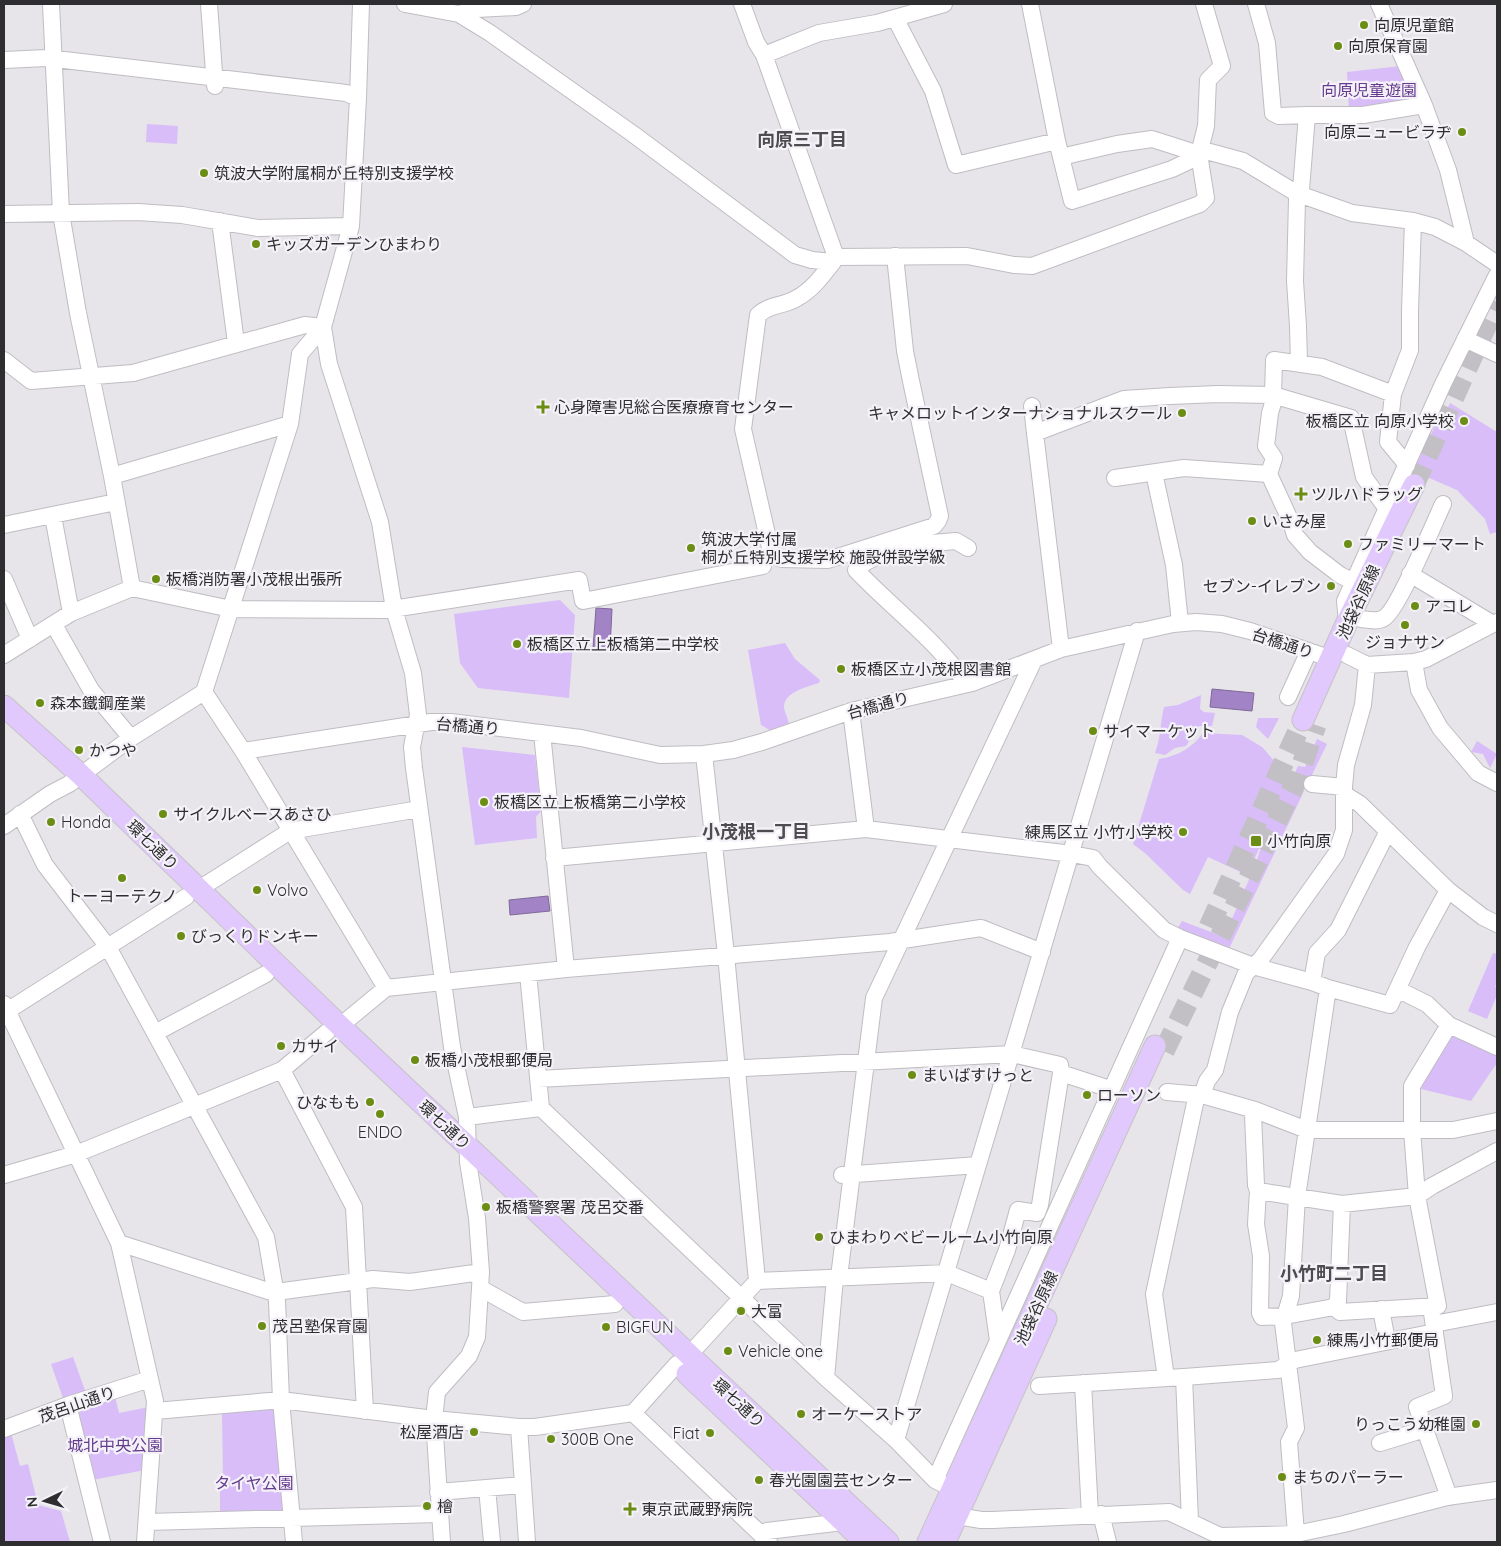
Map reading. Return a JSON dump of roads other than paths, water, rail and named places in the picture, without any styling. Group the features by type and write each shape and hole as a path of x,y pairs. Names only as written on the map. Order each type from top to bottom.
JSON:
{"main road":[{"name":"池袋谷原線","path":"1310,723 1354,620 1420,488"},
{"name":"環七通り","path":"4,706 75,780 333,1029 468,1154 683,1360 864,1542"},
{"name":"環七通り","path":"4,724 75,780"},
{"name":"環七通り","path":"192,893 266,974 333,1029"},
{"name":"池袋谷原線","path":"1160,1048 1104,1189 957,1516 936,1537 944,1485 1160,1048"},
{"name":"環七通り","path":"468,1154 615,1304 683,1360 888,1542"}],"street":[{"path":"51,4 62,213 78,313 112,476 132,588"},
{"path":"209,4 214,82"},
{"path":"361,4 351,226 323,327 329,364 380,522 394,609 413,673 418,724 412,747 419,809 452,1047 467,1117 468,1154 477,1218 481,1280 478,1337 469,1356 437,1392 434,1420 442,1542"},
{"path":"405,4 459,14 490,33 633,134 795,255 829,260 895,256 967,256 1014,265 1032,266 1200,204 1206,198 1199,154 1206,126 1208,80 1222,66 1204,4"},
{"path":"459,14 476,9 516,8 523,4"},
{"path":"742,4 756,42 764,55 829,260 820,280 797,299 764,309 758,315 743,429 772,556 782,559 828,560 934,526 938,521 940,516 905,351 895,256"},
{"path":"764,55 819,33 877,24 919,7 944,4"},
{"path":"1030,4 1057,141 1072,201 1172,169 1199,154"},
{"path":"1256,4 1267,43 1273,113 1279,116 1363,115 1424,105"},
{"path":"1379,4 1424,105 1448,170 1466,242"},
{"path":"895,18 933,91 956,165 1057,141"},
{"path":"4,60 214,82 346,102 358,98"},
{"path":"4,70 54,64"},
{"path":"1299,363 1294,281 1297,199 1302,189 1307,115"},
{"path":"1062,157 1108,146 1152,139 1199,154 1210,152 1244,161 1299,194 1352,213 1413,220 1435,227 1466,242 1497,264"},
{"path":"4,214 138,212 182,215 258,228 351,226"},
{"path":"1407,465 1388,442 1393,394 1410,350 1413,220"},
{"path":"220,221 236,343"},
{"path":"1443,504 1392,611 1385,618 1378,621 1354,620 1346,601 1443,384 1497,275"},
{"path":"4,360 32,381 133,374 236,343 305,325 323,327"},
{"path":"4,826 50,794 75,780 131,738 204,692 290,424 300,354 323,327"},
{"path":"1465,339 1497,354"},
{"path":"1354,582 1340,575 1310,552 1295,535 1269,474 1274,458 1266,446 1274,396 1274,360 1322,367 1393,394"},
{"path":"1035,432 1124,399 1218,394 1274,396 1351,418 1364,476 1387,509"},
{"path":"1032,406 1060,649"},
{"path":"112,476 290,424"},
{"path":"1115,478 1184,468 1269,474"},
{"path":"1154,473 1174,566 1180,623"},
{"path":"4,524 53,516 116,502"},
{"path":"53,516 72,613"},
{"path":"966,683 930,639 878,593 856,570 866,562 886,552 920,544 956,541 968,548"},
{"path":"4,655 72,613 132,588 230,609 321,611 394,609 579,580 583,601 763,566"},
{"path":"1410,574 1495,623"},
{"path":"4,579 30,639"},
{"name":"台橋通り","path":"243,751 418,724 451,722 580,738 660,756 704,754 733,750 762,742 851,711 972,683 1060,649 1180,623 1222,624 1250,631 1310,651 1367,665"},
{"path":"1166,1378 1154,1294 1199,1094 1216,1070 1230,1012 1246,973 1261,959 1336,854 1344,830 1346,765 1363,705 1367,665 1414,662 1426,659 1495,623"},
{"path":"54,625 91,690 131,738"},
{"path":"896,1440 1137,631"},
{"path":"1288,697 1310,651"},
{"path":"1414,662 1419,690 1440,728 1478,773 1497,783"},
{"path":"826,1378 835,1278 860,1061 874,998 895,941 1027,663"},
{"path":"204,692 243,751 386,988"},
{"path":"851,711 866,829"},
{"path":"542,734 566,969"},
{"path":"704,754 726,955 757,1281"},
{"path":"1312,784 1344,790 1448,890 1483,917 1497,924"},
{"path":"145,1542 155,1401 119,1243 5,1009 108,947 290,830 419,809"},
{"path":"20,814 46,865 108,947 266,1238 276,1292 281,1400 294,1542"},
{"path":"554,858 866,829 1072,854 1094,858 1100,867 1164,930 1180,938 1253,966 1390,1005 1399,990 1417,947 1448,890"},
{"path":"1312,982 1317,953 1338,930 1388,831"},
{"path":"4,1175 76,1154 282,1070 386,988 566,969 895,941 981,928 1042,952"},
{"path":"528,973 541,1108 741,1299 944,1485 998,1340 1180,938"},
{"path":"155,1033 266,974"},
{"path":"1300,1536 1289,1442 1296,1428 1283,1323 1291,1296 1297,1197 1328,988"},
{"path":"1399,990 1427,1004 1449,1025 1497,1048"},
{"path":"1334,1307 1340,1312 1438,1306 1417,1196 1412,1130 1412,1086 1449,1025"},
{"path":"538,1078 1012,1054 1060,1065 1061,1074 1040,1205 1037,1213 1018,1210 1007,1250 991,1291 998,1340"},
{"path":"282,1070 354,1207 365,1410"},
{"path":"1061,1074 1110,1089"},
{"path":"1167,1092 1199,1094 1255,1110 1306,1130 1460,1130 1497,1121"},
{"path":"467,1117 541,1108"},
{"path":"1255,1110 1253,1115 1256,1185 1258,1191 1256,1224 1261,1256 1260,1314 1262,1318 1334,1307 1338,1301 1342,1204"},
{"path":"1258,1191 1342,1204 1417,1196 1497,1151"},
{"path":"847,1175 978,1166"},
{"path":"119,1243 276,1292 373,1279 410,1282 481,1280 523,1312 615,1304"},
{"path":"155,1411 281,1400 434,1420 519,1427 535,1427 633,1413 757,1281 947,1273 991,1291"},
{"path":"1431,1306 1444,1396 1417,1408 1448,1497"},
{"path":"1381,1309 1387,1341"},
{"path":"1039,1386 1184,1378 1278,1370 1295,1360 1387,1341 1497,1312"},
{"path":"1184,1378 1190,1521"},
{"name":"茂呂山通り","path":"4,1429 68,1405 150,1380"},
{"path":"1083,1383 1096,1515 1108,1542"},
{"path":"68,1405 102,1542"},
{"path":"633,1413 765,1539 767,1531 843,1522"},
{"path":"519,1427 527,1542"},
{"path":"1380,1444 1425,1429"},
{"path":"438,1492 523,1485"},
{"path":"487,1488 492,1542"},
{"path":"957,1516 993,1520 1169,1512 1220,1536 1300,1536 1448,1497 1497,1490"},
{"path":"147,1522 439,1514"}],"tunnel":[{"path":"1414,485 1497,302"},
{"path":"1209,927 1303,720"},
{"path":"1164,1051 1296,782 1316,725"}],"place":[{"name":"向原児童館","path":"1364,25"},
{"name":"向原保育園","path":"1338,46"},
{"name":"向原ニュービラヂ","path":"1462,132"},
{"name":"筑波大学附属桐が丘特別支援学校","path":"204,173"},
{"name":"キッズガーデンひまわり","path":"256,244"},
{"name":"心身障害児総合医療療育センター","path":"543,407"},
{"name":"キャメロットインターナショナルスクール","path":"1182,413"},
{"name":"板橋区立 向原小学校","path":"1464,421"},
{"name":"ツルハドラッグ","path":"1301,494"},
{"name":"いさみ屋","path":"1252,521"},
{"name":"ファミリーマート","path":"1348,544"},
{"name":"筑波大学付属 桐が丘特別支援学校 施設併設学級","path":"691,548"},
{"name":"板橋消防署小茂根出張所","path":"156,579"},
{"name":"セブン-イレブン","path":"1331,586"},
{"name":"アコレ","path":"1415,606"},
{"name":"ジョナサン","path":"1405,625"},
{"name":"板橋区立上板橋第二中学校","path":"517,644"},
{"name":"板橋区立小茂根図書館","path":"841,669"},
{"name":"森本鐵鋼産業","path":"40,703"},
{"name":"サイマーケット","path":"1093,731"},
{"name":"かつや","path":"79,750"},
{"name":"板橋区立上板橋第二小学校","path":"484,802"},
{"name":"サイクルベースあさひ","path":"163,814"},
{"name":"Honda","path":"51,822"},
{"name":"練馬区立 小竹小学校","path":"1183,832"},
{"name":"小竹向原","path":"1256,841"},
{"name":"トーヨーテクノ","path":"122,878"},
{"name":"Volvo","path":"257,890"},
{"name":"びっくりドンキー","path":"181,936"},
{"name":"カサイ","path":"281,1046"},
{"name":"板橋小茂根郵便局","path":"415,1060"},
{"name":"まいばすけっと","path":"912,1075"},
{"name":"ローソン","path":"1087,1095"},
{"name":"ひなもも","path":"370,1102"},
{"name":"ENDO","path":"380,1114"},
{"name":"板橋警察署 茂呂交番","path":"486,1207"},
{"name":"ひまわりベビールーム小竹向原","path":"819,1237"},
{"name":"大富","path":"741,1311"},
{"name":"茂呂塾保育園","path":"262,1326"},
{"name":"BIGFUN","path":"606,1327"},
{"name":"練馬小竹郵便局","path":"1317,1340"},
{"name":"Vehicle one","path":"728,1351"},
{"name":"オーケーストア","path":"801,1414"},
{"name":"りっこう幼稚園","path":"1476,1424"},
{"name":"松屋酒店","path":"474,1432"},
{"name":"Fiat","path":"710,1433"},
{"name":"300B One","path":"551,1439"},
{"name":"まちのパーラー","path":"1282,1477"},
{"name":"春光園園芸センター","path":"759,1480"},
{"name":"檜","path":"427,1506"},
{"name":"東京武蔵野病院","path":"630,1509"}],"district":[{"name":"向原三丁目","path":"802,140"},
{"name":"小茂根一丁目","path":"756,832"},
{"name":"小竹町二丁目","path":"1334,1274"}],"park label":[{"name":"向原児童遊園","path":"1369,90"},
{"name":"城北中央公園","path":"115,1445"},
{"name":"タイヤ公園","path":"254,1483"}]}
